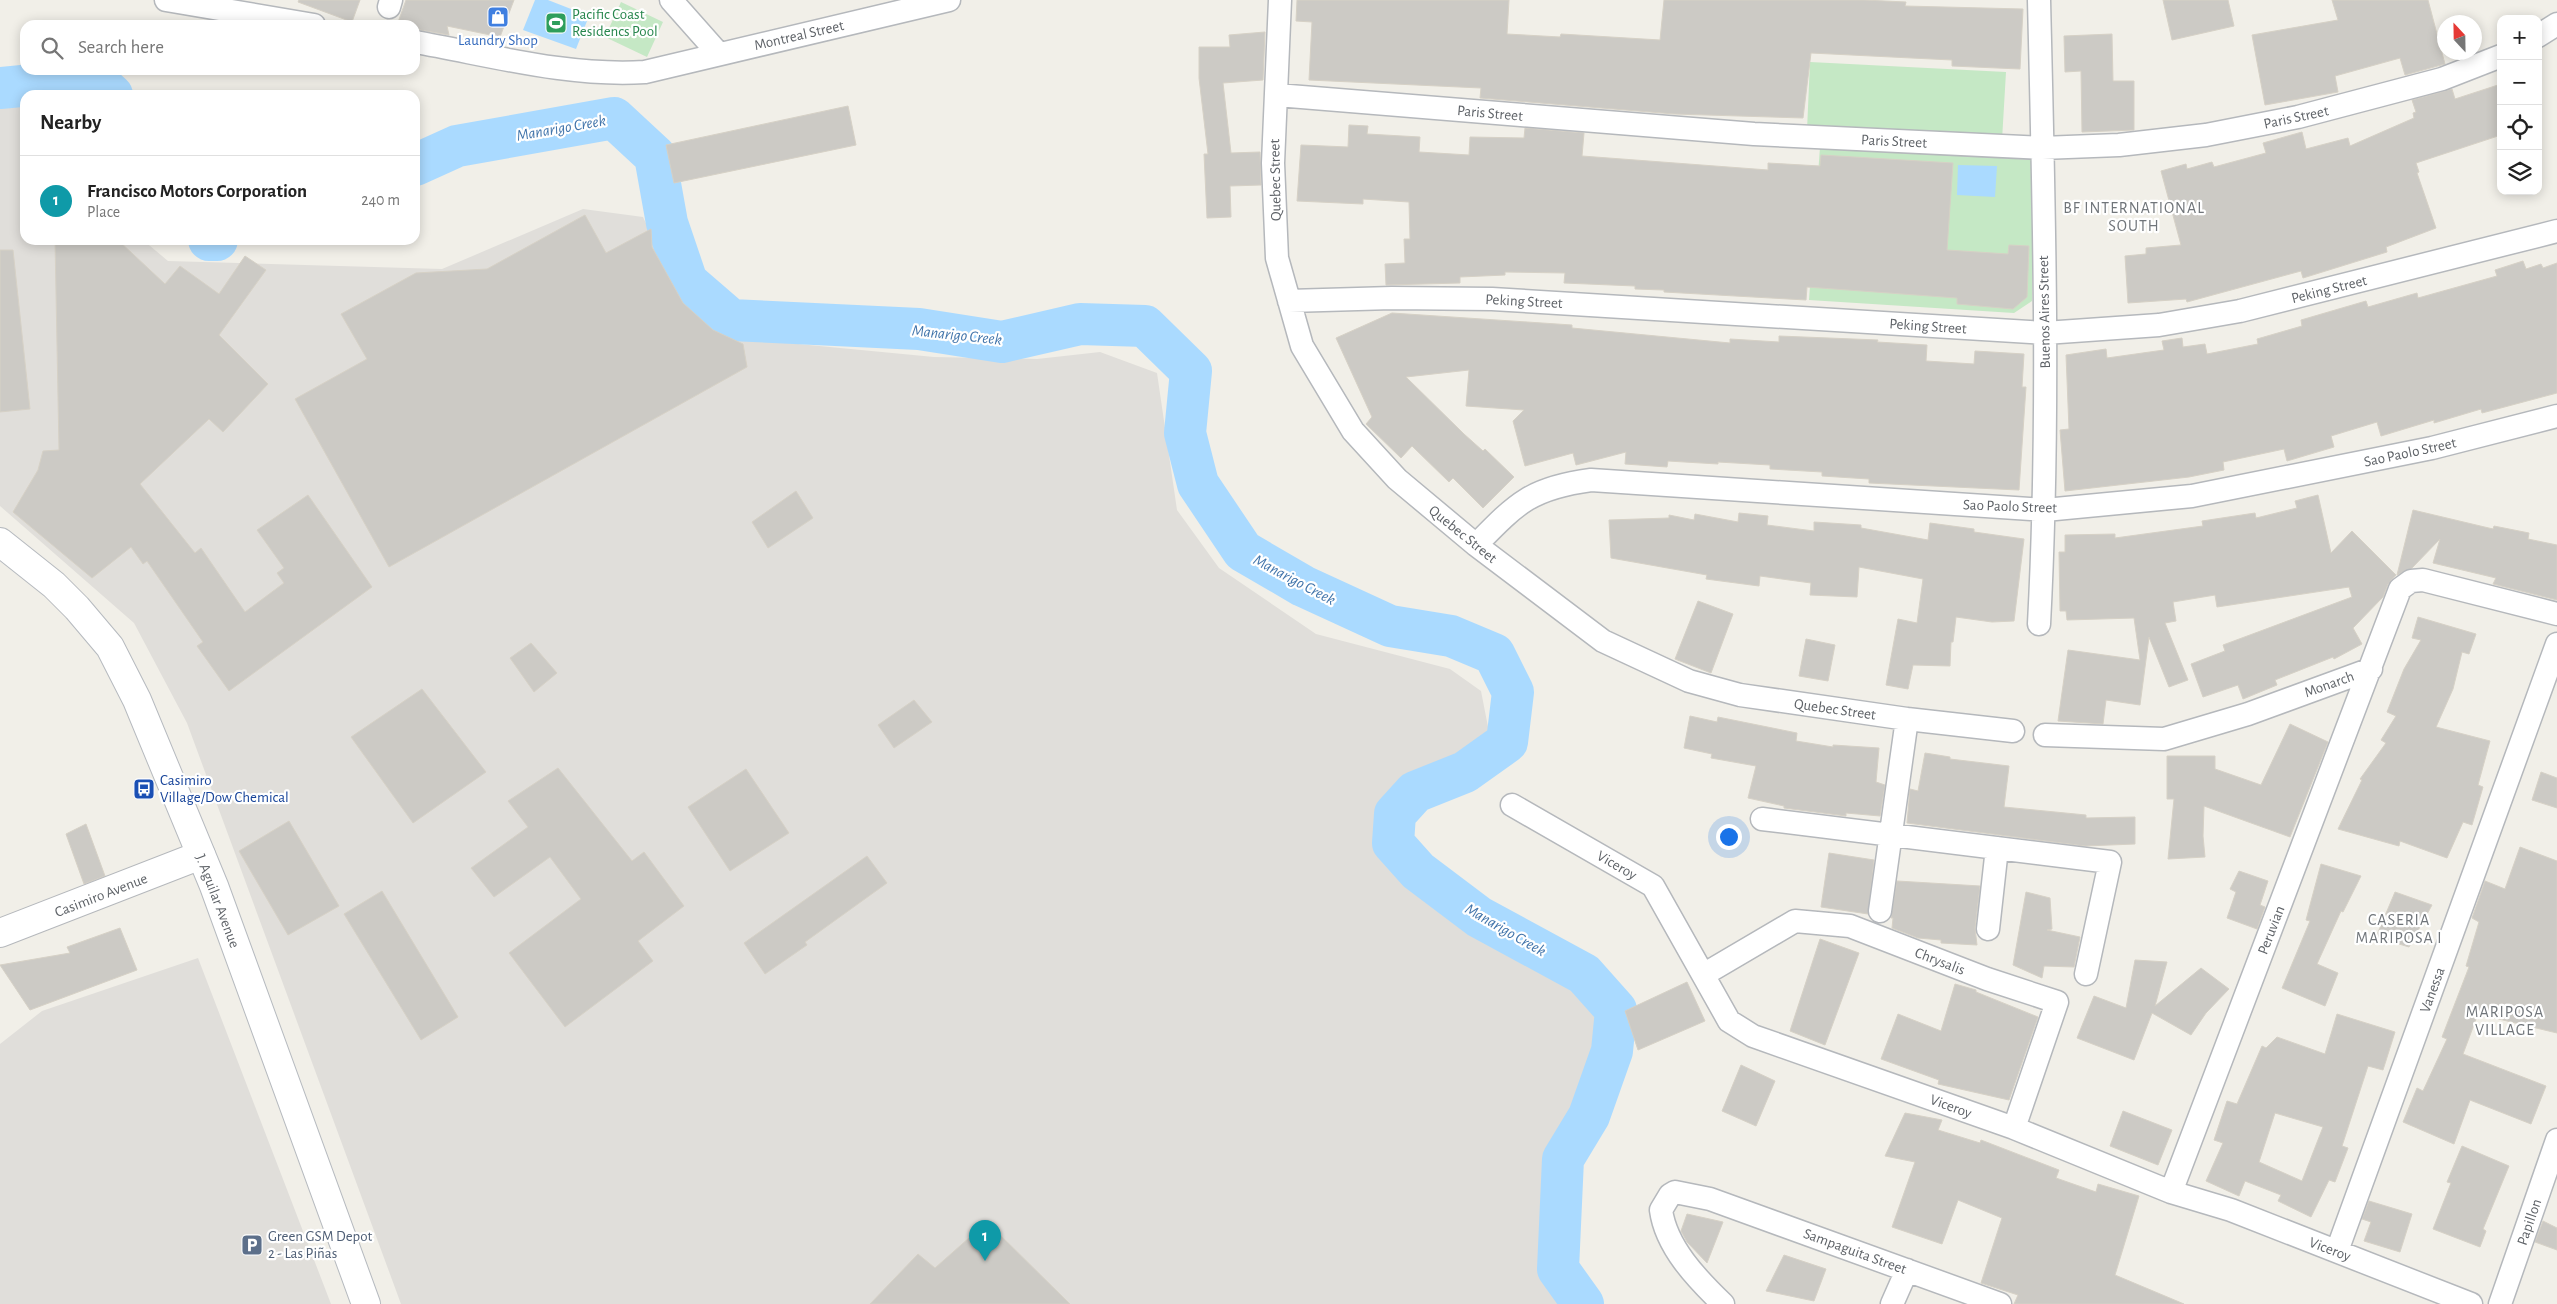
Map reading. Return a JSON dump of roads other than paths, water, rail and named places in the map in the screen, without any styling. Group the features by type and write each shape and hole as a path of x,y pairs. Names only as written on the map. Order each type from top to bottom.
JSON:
{"main road":[{"name":"J. Aguilar Avenue","path":"0,542 54,585 110,647 137,700 221,905 366,1304"},
{"name":"Casimiro Avenue","path":"0,933 201,855"}],"street":[{"path":"166,0 284,20"},
{"path":"671,0 718,54"},
{"name":"Montreal Street","path":"420,43 571,70 613,74 645,72 949,0"},
{"name":"Quebec Street","path":"1280,0 1273,163 1277,258 1302,346 1353,431 1397,479 1476,545 1603,641 1689,681 1740,695 1907,719 2013,731"},
{"name":"Buenos Aires Street","path":"2039,0 2045,333 2045,510 2039,624"},
{"path":"2542,33 2557,24"},
{"name":"Paris Street","path":"1276,96 1754,134 2042,148 2119,144 2206,135 2288,119 2388,95 2442,79 2497,58"},
{"name":"Peking Street","path":"1289,301 1392,298 1492,299 2045,333 2159,325 2240,311 2557,231"},
{"name":"Sao Paolo Street","path":"1476,545 1508,512 1532,495 1560,485 1591,480 2045,510 2192,496 2432,448 2557,416"},
{"name":"Monarch","path":"2045,735 2164,739 2248,714 2371,669 2400,589 2411,581 2423,580 2557,614"},
{"name":"Vanessa","path":"2337,1252 2557,644"},
{"name":"Peruvian","path":"2171,1192 2371,669"},
{"path":"1880,911 1907,719"},
{"name":"Viceroy","path":"1512,804 1654,886 1729,1021 1753,1036 2014,1128 2171,1192 2231,1210 2471,1304"},
{"path":"1762,819 2110,862 2086,974"},
{"path":"1988,929 1997,848"},
{"name":"Chrysalis","path":"1703,975 1795,920 1850,926 1987,979 2057,1002 2014,1128"},
{"name":"Papillon","path":"2500,1304 2557,1140"},
{"name":"Sampaguita Street","path":"1723,1304 1695,1277 1666,1231 1660,1210 1670,1195 1675,1192 1710,1199 2000,1304"},
{"path":"1892,1304 1907,1270"}],"water":[{"name":"Pacific Coast Residencs Pool","path":"535,0 548,0 589,16 576,49 523,30"},
{"path":"1958,165 1997,166 1995,197 1957,195"}],"waterway":[{"name":"Manarigo Creek","path":"0,88 53,83 101,85 106,90"},
{"name":"Manarigo Creek","path":"420,163 457,146 614,118 655,156 667,223 687,282 731,320 919,329 1002,342 1080,324 1145,326 1191,371 1185,433 1198,484 1243,551 1303,586 1390,626 1451,636 1494,654 1513,692 1507,742 1465,772 1415,792 1395,814 1393,843 1418,871 1479,917 1584,974 1616,1010 1612,1051 1589,1116 1563,1159 1558,1269 1583,1304"}],"place":[{"name":"Laundry Shop","path":"498,17"},
{"name":"Pacific Coast Residencs Pool","path":"556,23"},
{"name":"Casimiro Village/Dow Chemical","path":"144,789"},
{"name":"Green GSM Depot 2 - Las Piñas","path":"252,1245"},
{"name":"Francisco Motors Corporation","path":"985,1261"}],"district":[{"name":"BF INTERNATIONAL SOUTH","path":"2134,216"},
{"name":"CASERIA MARIPOSA I","path":"2399,928"},
{"name":"MARIPOSA VILLAGE","path":"2505,1020"}]}
